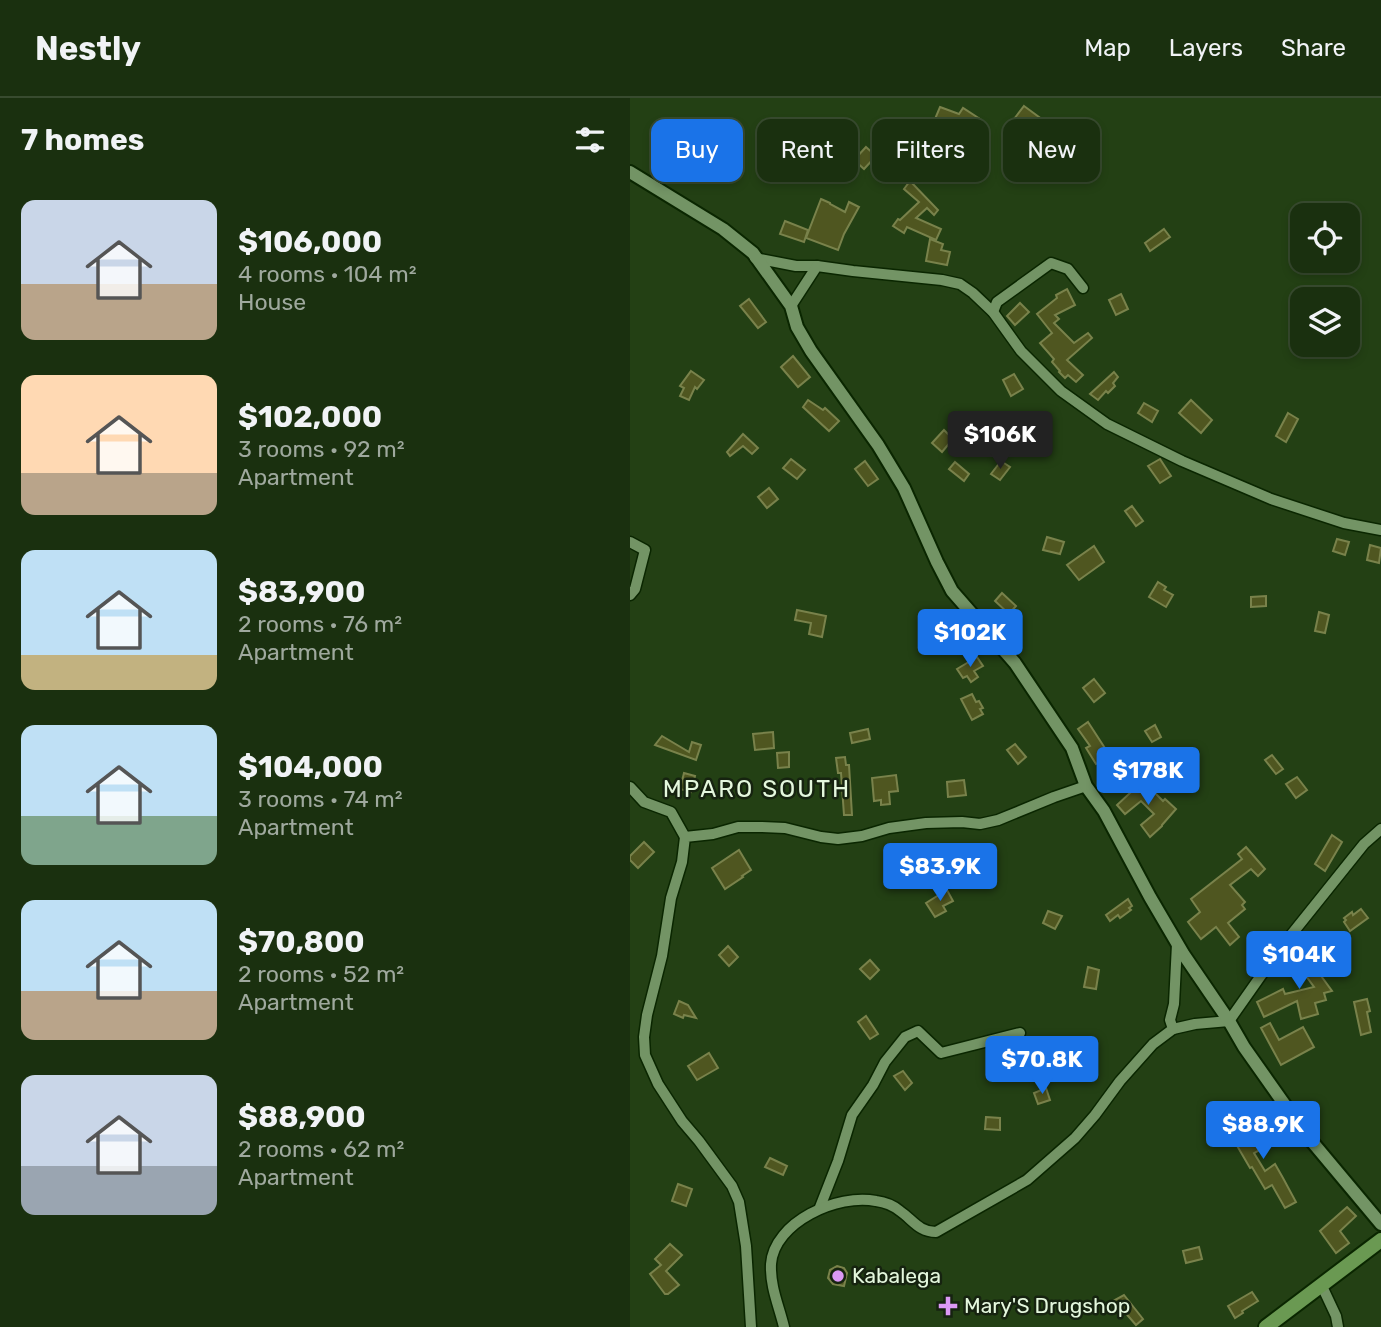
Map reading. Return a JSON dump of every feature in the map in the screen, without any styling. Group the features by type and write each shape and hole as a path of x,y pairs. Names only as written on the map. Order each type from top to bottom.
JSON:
{"main road":[{"path":"1266,1327 1381,1240"}],"street":[{"path":"630,172 723,229 752,254 791,306 797,327 811,351 878,445 904,488 952,591 1015,663 1072,748 1086,786 1104,811 1177,944 1244,1047 1304,1132 1381,1224"},
{"path":"755,258 796,266 942,279 960,284 993,312 1021,351 1061,391 1107,424 1182,461 1271,499 1344,523 1381,530"},
{"path":"993,312 996,302 1051,263 1068,269 1083,288"},
{"path":"791,306 817,266"},
{"path":"630,542 645,550 635,589 630,595"},
{"path":"685,837 713,834 737,827 762,827 785,828 838,839 926,823 980,824 998,820 1086,786"},
{"path":"630,788 645,802 671,812 685,837 682,862 671,898 662,956 647,1015 643,1037 645,1055 658,1084 682,1121 724,1175 739,1202 746,1246 751,1327"},
{"path":"784,1327 773,1292 771,1263 775,1247 794,1226 820,1208 839,1201 858,1199 877,1201 898,1209 923,1230 936,1232 1027,1180 1075,1138 1153,1044 1173,1029 1229,1021 1279,950 1364,844 1381,829"},
{"path":"1173,1029 1170,1020 1177,976 1177,944"},
{"path":"820,1208 852,1115 885,1062 905,1037 918,1031 941,1053 1020,1033"},
{"path":"1321,1284 1336,1316 1338,1327"}],"building":[{"path":"1024,106 1042,119 1014,119"},
{"path":"940,107 959,114 963,108 980,119 935,119"},
{"path":"866,147 872,152 872,160 864,169 858,164 858,156"},
{"path":"911,182 938,210 934,215 927,208 916,218 941,229 936,240 907,227 904,233 893,226 919,202 904,189"},
{"path":"821,199 845,212 849,202 859,207 838,250 806,238"},
{"path":"785,221 808,230 804,242 780,234"},
{"path":"1164,229 1170,237 1150,251 1145,243"},
{"path":"930,239 943,244 941,250 950,252 947,265 926,261"},
{"path":"1067,289 1075,305 1055,315 1059,319 1054,323 1074,343 1088,333 1092,338 1067,360 1083,375 1076,382 1068,375 1065,378 1059,372 1052,362 1054,359 1040,343 1052,333 1037,314 1057,298 1056,295"},
{"path":"1121,294 1128,309 1116,315 1109,300"},
{"path":"749,299 766,322 758,328 740,306"},
{"path":"1020,303 1029,312 1015,325 1007,316"},
{"path":"793,356 810,377 798,387 781,367"},
{"path":"691,371 704,380 697,389 695,387 689,400 680,396 684,388 680,386"},
{"path":"1114,372 1118,377 1113,383 1115,386 1108,393 1106,391 1098,400 1090,394"},
{"path":"1014,374 1023,389 1011,396 1003,380"},
{"path":"808,400 823,410 825,408 839,421 829,431 803,407"},
{"path":"1191,400 1212,420 1201,433 1179,413"},
{"path":"1144,403 1158,411 1152,422 1138,413"},
{"path":"1288,413 1298,419 1286,442 1276,436"},
{"path":"944,430 953,439 942,452 932,443"},
{"path":"743,434 758,448 752,454 743,446 730,456 727,452"},
{"path":"791,459 805,470 797,479 783,468"},
{"path":"1160,459 1171,476 1160,483 1148,466"},
{"path":"865,461 878,479 868,486 855,469"},
{"path":"1001,461 1010,467 1000,480 991,474"},
{"path":"955,462 969,474 964,481 949,469"},
{"path":"769,488 778,499 767,508 758,497"},
{"path":"1132,506 1143,521 1136,526 1125,511"},
{"path":"1047,537 1064,542 1060,554 1043,550"},
{"path":"1337,539 1349,542 1345,555 1333,551"},
{"path":"1370,545 1381,548 1379,563 1367,560"},
{"path":"1094,546 1104,562 1079,580 1067,565"},
{"path":"1158,582 1166,587 1164,590 1173,595 1166,607 1149,597"},
{"path":"1002,593 1016,606 1009,614 995,601"},
{"path":"1266,596 1266,606 1251,607 1251,597"},
{"path":"797,610 826,616 822,637 809,634 811,623 795,620"},
{"path":"1319,612 1329,615 1325,633 1315,631"},
{"path":"977,657 983,666 974,671 978,677 971,682 967,676 963,678 957,669"},
{"path":"1094,679 1105,693 1094,702 1083,688"},
{"path":"972,694 983,708 980,709 983,714 972,720 961,699"},
{"path":"1088,722 1110,756 1096,764 1086,748 1090,746 1078,729"},
{"path":"1155,725 1161,737 1152,742 1145,731"},
{"path":"868,729 870,739 852,743 850,733"},
{"path":"773,732 774,748 755,750 753,734"},
{"path":"662,736 689,752 692,742 701,745 696,760 655,745"},
{"path":"1015,744 1026,757 1018,764 1007,750"},
{"path":"789,752 789,767 778,768 777,753"},
{"path":"1272,755 1283,769 1276,774 1265,760"},
{"path":"845,757 846,765 849,765 852,815 844,815 841,773 838,773 836,758"},
{"path":"684,773 695,776 691,792 680,789"},
{"path":"896,775 898,791 889,792 890,804 881,805 881,800 874,801 872,778"},
{"path":"1297,777 1307,790 1296,798 1286,784"},
{"path":"964,780 966,795 948,797 947,782"},
{"path":"1143,781 1163,801 1165,799 1176,809 1150,837 1141,825 1154,814 1141,801 1125,814 1117,805"},
{"path":"1332,835 1342,842 1325,871 1315,864"},
{"path":"644,842 654,852 638,868 630,860 630,856"},
{"path":"1246,847 1265,869 1258,876 1251,869 1230,885 1245,902 1242,905 1245,909 1228,923 1239,937 1230,945 1216,927 1201,939 1188,922 1200,912 1191,899 1242,859 1238,854"},
{"path":"739,850 751,870 725,889 712,868"},
{"path":"947,890 953,901 943,906 946,911 935,917 926,903"},
{"path":"1128,899 1131,910 1110,921 1106,915"},
{"path":"1361,909 1368,918 1350,931 1344,918"},
{"path":"1048,911 1062,916 1055,929 1043,923"},
{"path":"728,946 738,957 729,966 719,955"},
{"path":"1300,947 1332,991 1324,993 1326,1000 1315,1003 1318,1014 1301,1019 1297,1001 1264,1017 1257,1002 1283,989 1285,994 1314,987 1290,954"},
{"path":"870,960 879,970 870,979 860,969"},
{"path":"1088,967 1099,970 1096,989 1084,987"},
{"path":"1367,999 1371,1032 1361,1035 1354,1002"},
{"path":"679,1001 688,1005 696,1018 684,1015 683,1018 674,1014"},
{"path":"866,1016 878,1034 870,1039 858,1022"},
{"path":"1270,1023 1279,1040 1303,1027 1314,1047 1281,1065 1261,1028"},
{"path":"709,1053 718,1068 697,1080 688,1066"},
{"path":"903,1071 912,1083 905,1090 894,1076"},
{"path":"1046,1088 1050,1100 1038,1104 1034,1093"},
{"path":"986,1117 1000,1118 1000,1130 985,1129"},
{"path":"1266,1123 1274,1135 1271,1137 1274,1142 1254,1153 1265,1171 1275,1164 1283,1178 1296,1202 1285,1208 1272,1185 1265,1189 1232,1137 1246,1128 1249,1133"},
{"path":"770,1158 787,1166 783,1175 765,1167"},
{"path":"678,1184 692,1189 686,1206 672,1201"},
{"path":"1347,1207 1356,1216 1340,1231 1349,1243 1336,1253 1320,1231"},
{"path":"670,1244 682,1255 666,1271 679,1285 665,1294 650,1274 661,1265 655,1259"},
{"path":"1199,1247 1202,1259 1186,1263 1183,1251"},
{"name":"Kabalega","path":"837,1266 844,1268 847,1273 844,1286 833,1284 828,1278 830,1270"},
{"path":"1252,1292 1258,1301 1235,1318 1228,1306"},
{"path":"1124,1295 1143,1319 1136,1325 1123,1310 1119,1314 1111,1302"}],"place":[{"name":"Kabalega","path":"838,1276"},
{"name":"Mary'S Drugshop","path":"948,1306"}],"district":[{"name":"MPARO SOUTH","path":"757,789"}]}
